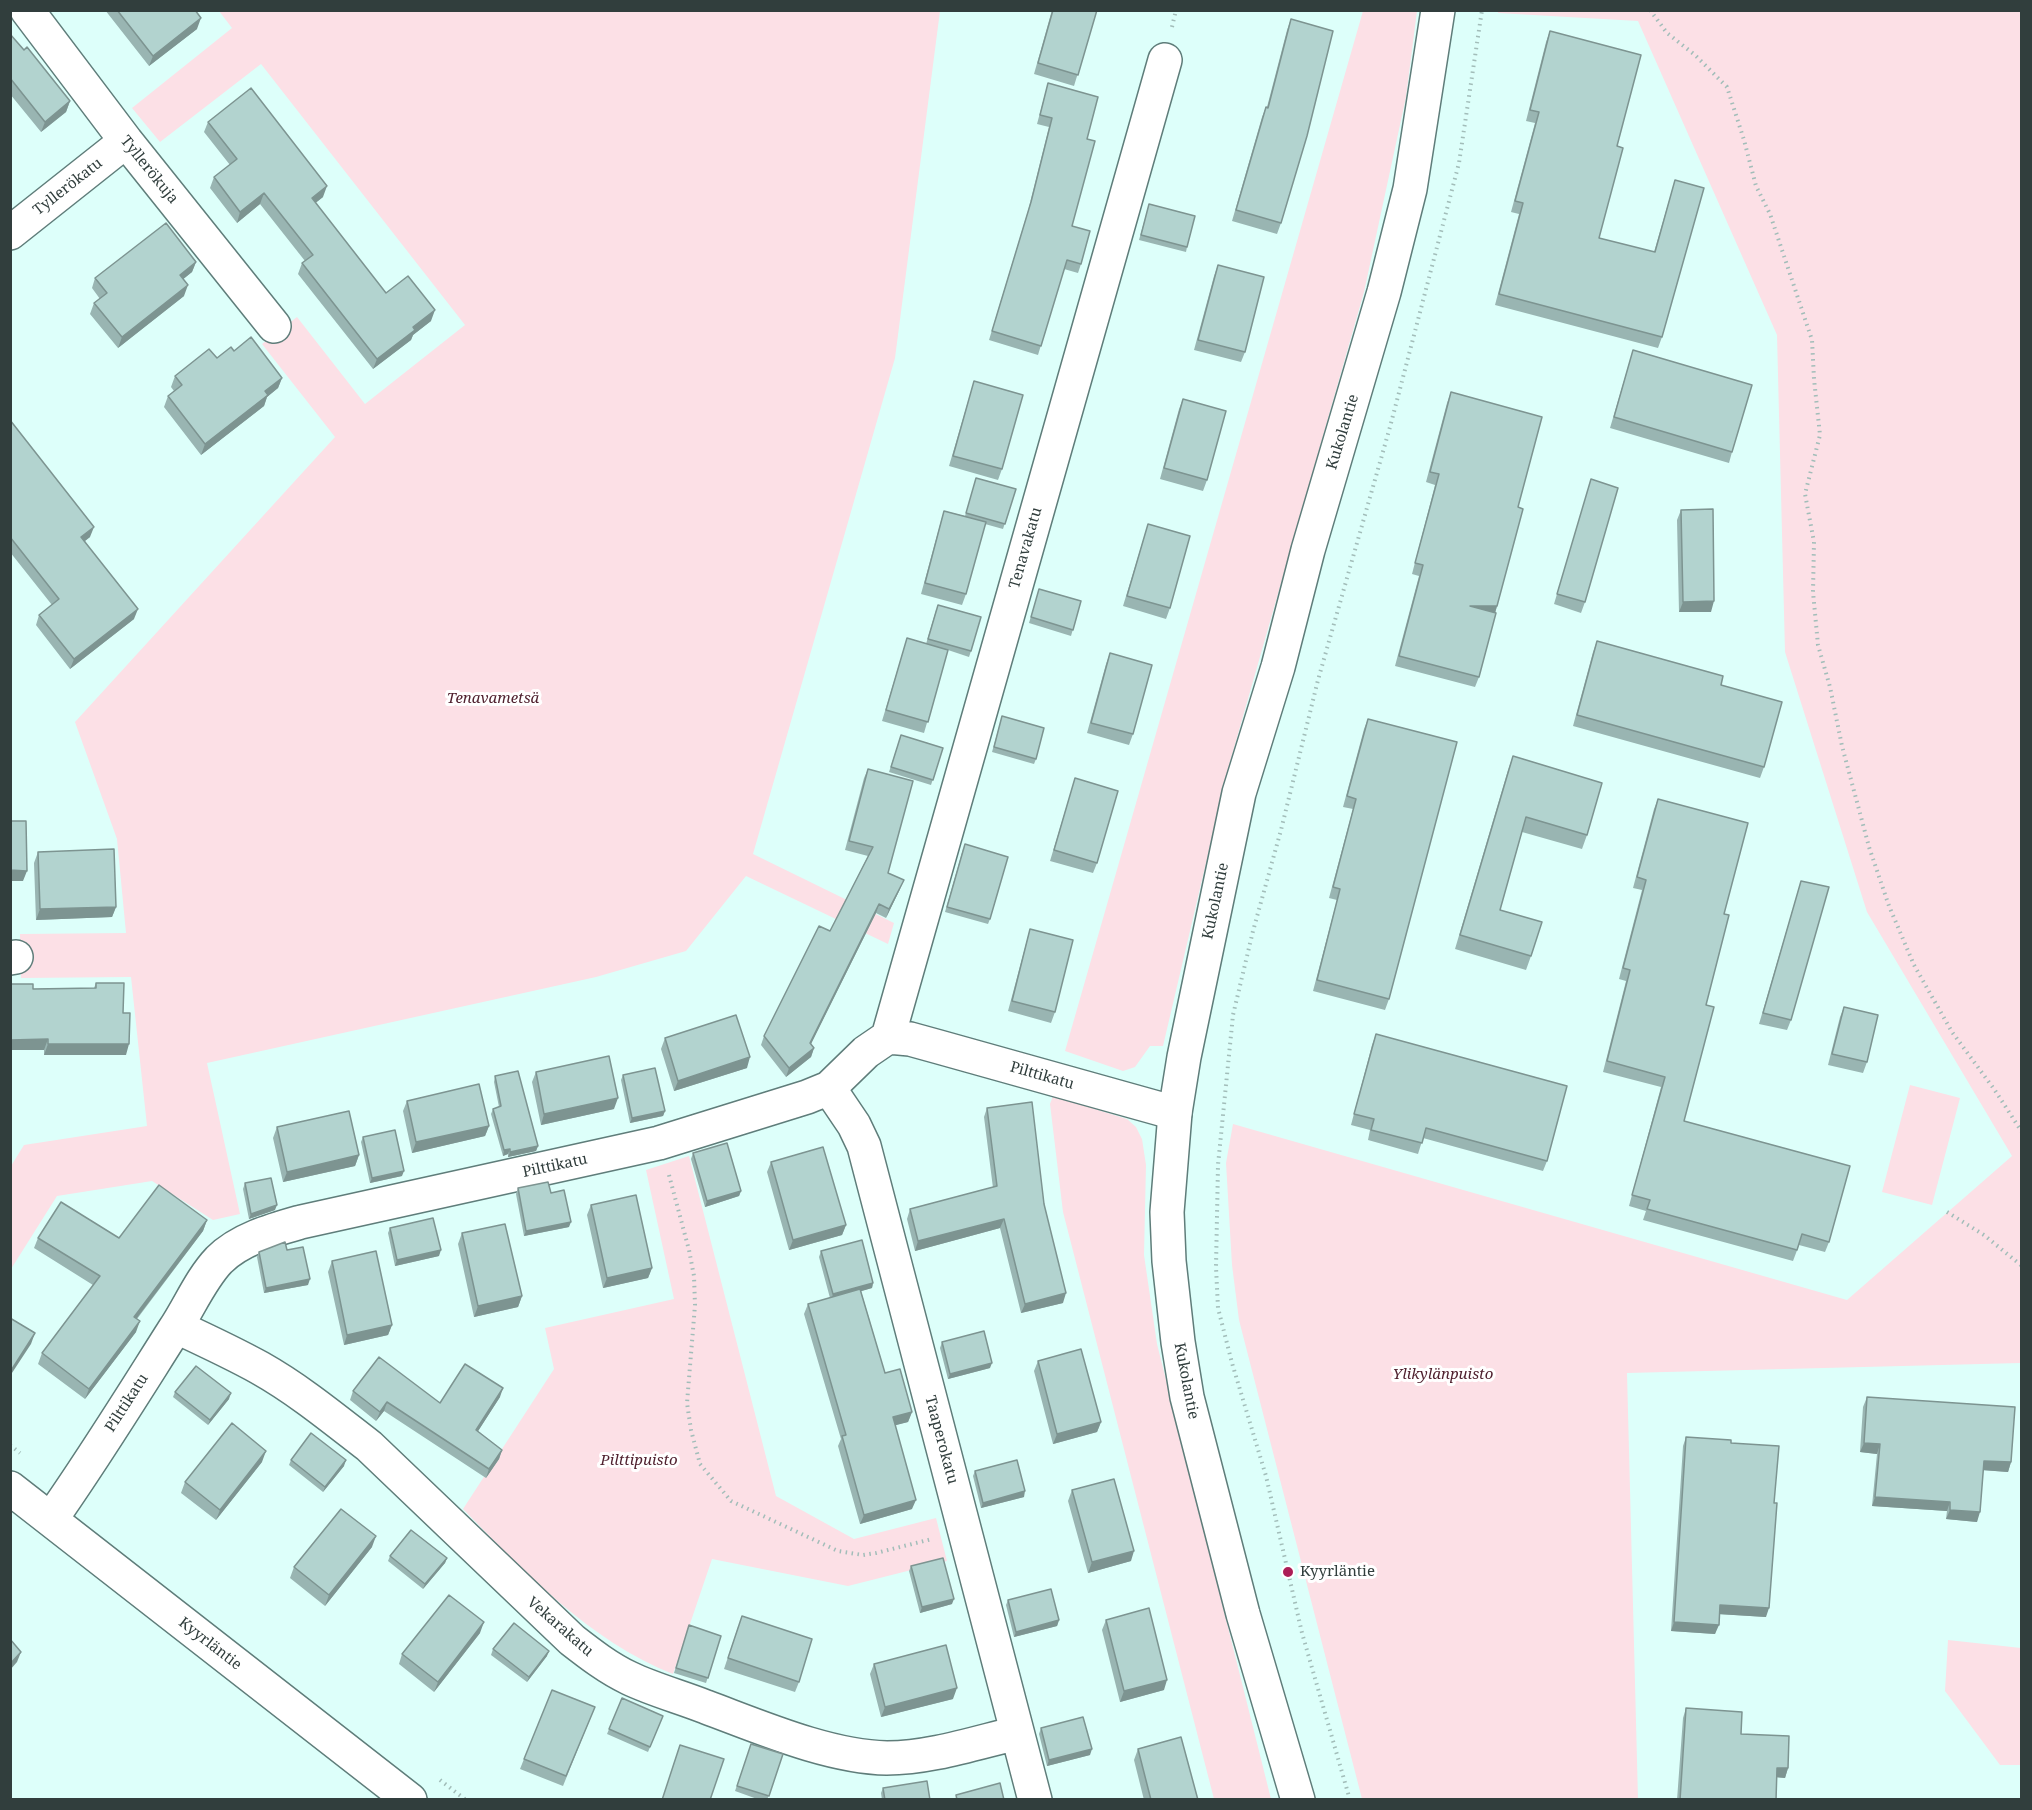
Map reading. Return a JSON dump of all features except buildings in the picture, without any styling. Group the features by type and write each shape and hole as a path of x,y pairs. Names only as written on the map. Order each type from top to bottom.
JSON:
{"street":[{"name":"Tyllerökuja","path":"27,10 126,141 274,326"},
{"name":"Kukolantie","path":"1298,1800 1243,1614 1187,1397 1170,1273 1167,1212 1175,1113 1184,1057 1239,793 1278,667 1308,550 1384,292 1410,189 1438,10"},
{"name":"Tenavakatu","path":"888,1037 1165,60"},
{"name":"Tyllerökatu","path":"10,233 126,141"},
{"name":"Pilttikatu","path":"51,1519 177,1327 210,1272 219,1260 263,1233 301,1222 659,1143 807,1097 830,1088 866,1052 888,1037 910,1039 1175,1113"},
{"name":"Taaperokatu","path":"830,1088 854,1125 864,1146 1035,1800"},
{"name":"Vekarakatu","path":"177,1327 261,1369 299,1393 369,1446 572,1640 603,1664 630,1679 770,1730 832,1750 859,1755 885,1758 914,1756 1017,1733"},
{"name":"Kyyrläntie","path":"10,1488 410,1800"}],"path":[{"path":"1350,1800 1302,1633 1266,1476 1218,1308 1216,1267 1218,1165 1233,1015 1318,680 1390,427 1456,175 1482,10"},
{"path":"1650,10 1667,33 1695,55 1726,87 1744,140 1756,186 1773,223 1812,340 1820,435 1805,494 1814,542 1813,592 1818,645 1869,847 1889,906 1914,965 1952,1032 2022,1132"},
{"path":"659,1143 694,1276 695,1305 687,1403 691,1430 700,1464 717,1486 731,1501 743,1508 838,1551 850,1554 876,1553 965,1531"},
{"path":"1947,1212 1984,1235 2022,1266"}],"green space":[{"name":"Tenavametsä","path":"219,11 940,11 895,358 753,854 894,923 888,944 746,876 686,951 596,977 207,1063 240,1214 213,1220 152,1181 57,1196 11,1269 11,1166 24,1145 147,1126 131,977 21,978 20,934 126,933 117,839 75,722 335,437 262,344 297,317 365,404 465,325 261,64 160,142 132,108 232,28"},
{"path":"1363,11 1417,11 1406,97 1364,292 1228,769 1163,1046 1150,1046 1135,1067 1123,1071 1065,1051"},
{"name":"Ylikylänpuisto","path":"1498,11 2021,11 2021,1363 1627,1373 1638,1799 1362,1799 1239,1320 1232,1265 1226,1163 1233,1124 1847,1300 2012,1156 1867,912 1785,652 1777,335 1638,21 1498,13"},
{"path":"1910,1085 1960,1098 1932,1205 1882,1192"},
{"path":"1053,1096 1127,1119 1136,1127 1142,1139 1146,1165 1144,1255 1157,1344 1271,1799 1214,1799 1063,1212 1050,1104"},
{"name":"Pilttipuisto","path":"689,1156 776,1496 854,1539 936,1518 947,1561 848,1586 712,1559 673,1674 643,1660 586,1624 534,1580 463,1509 554,1369 545,1328 674,1299 646,1170"},
{"path":"1948,1640 2021,1648 2021,1765 2000,1765 1945,1691"}],"place":[{"name":"Kyyrläntie","path":"1288,1572"}]}
